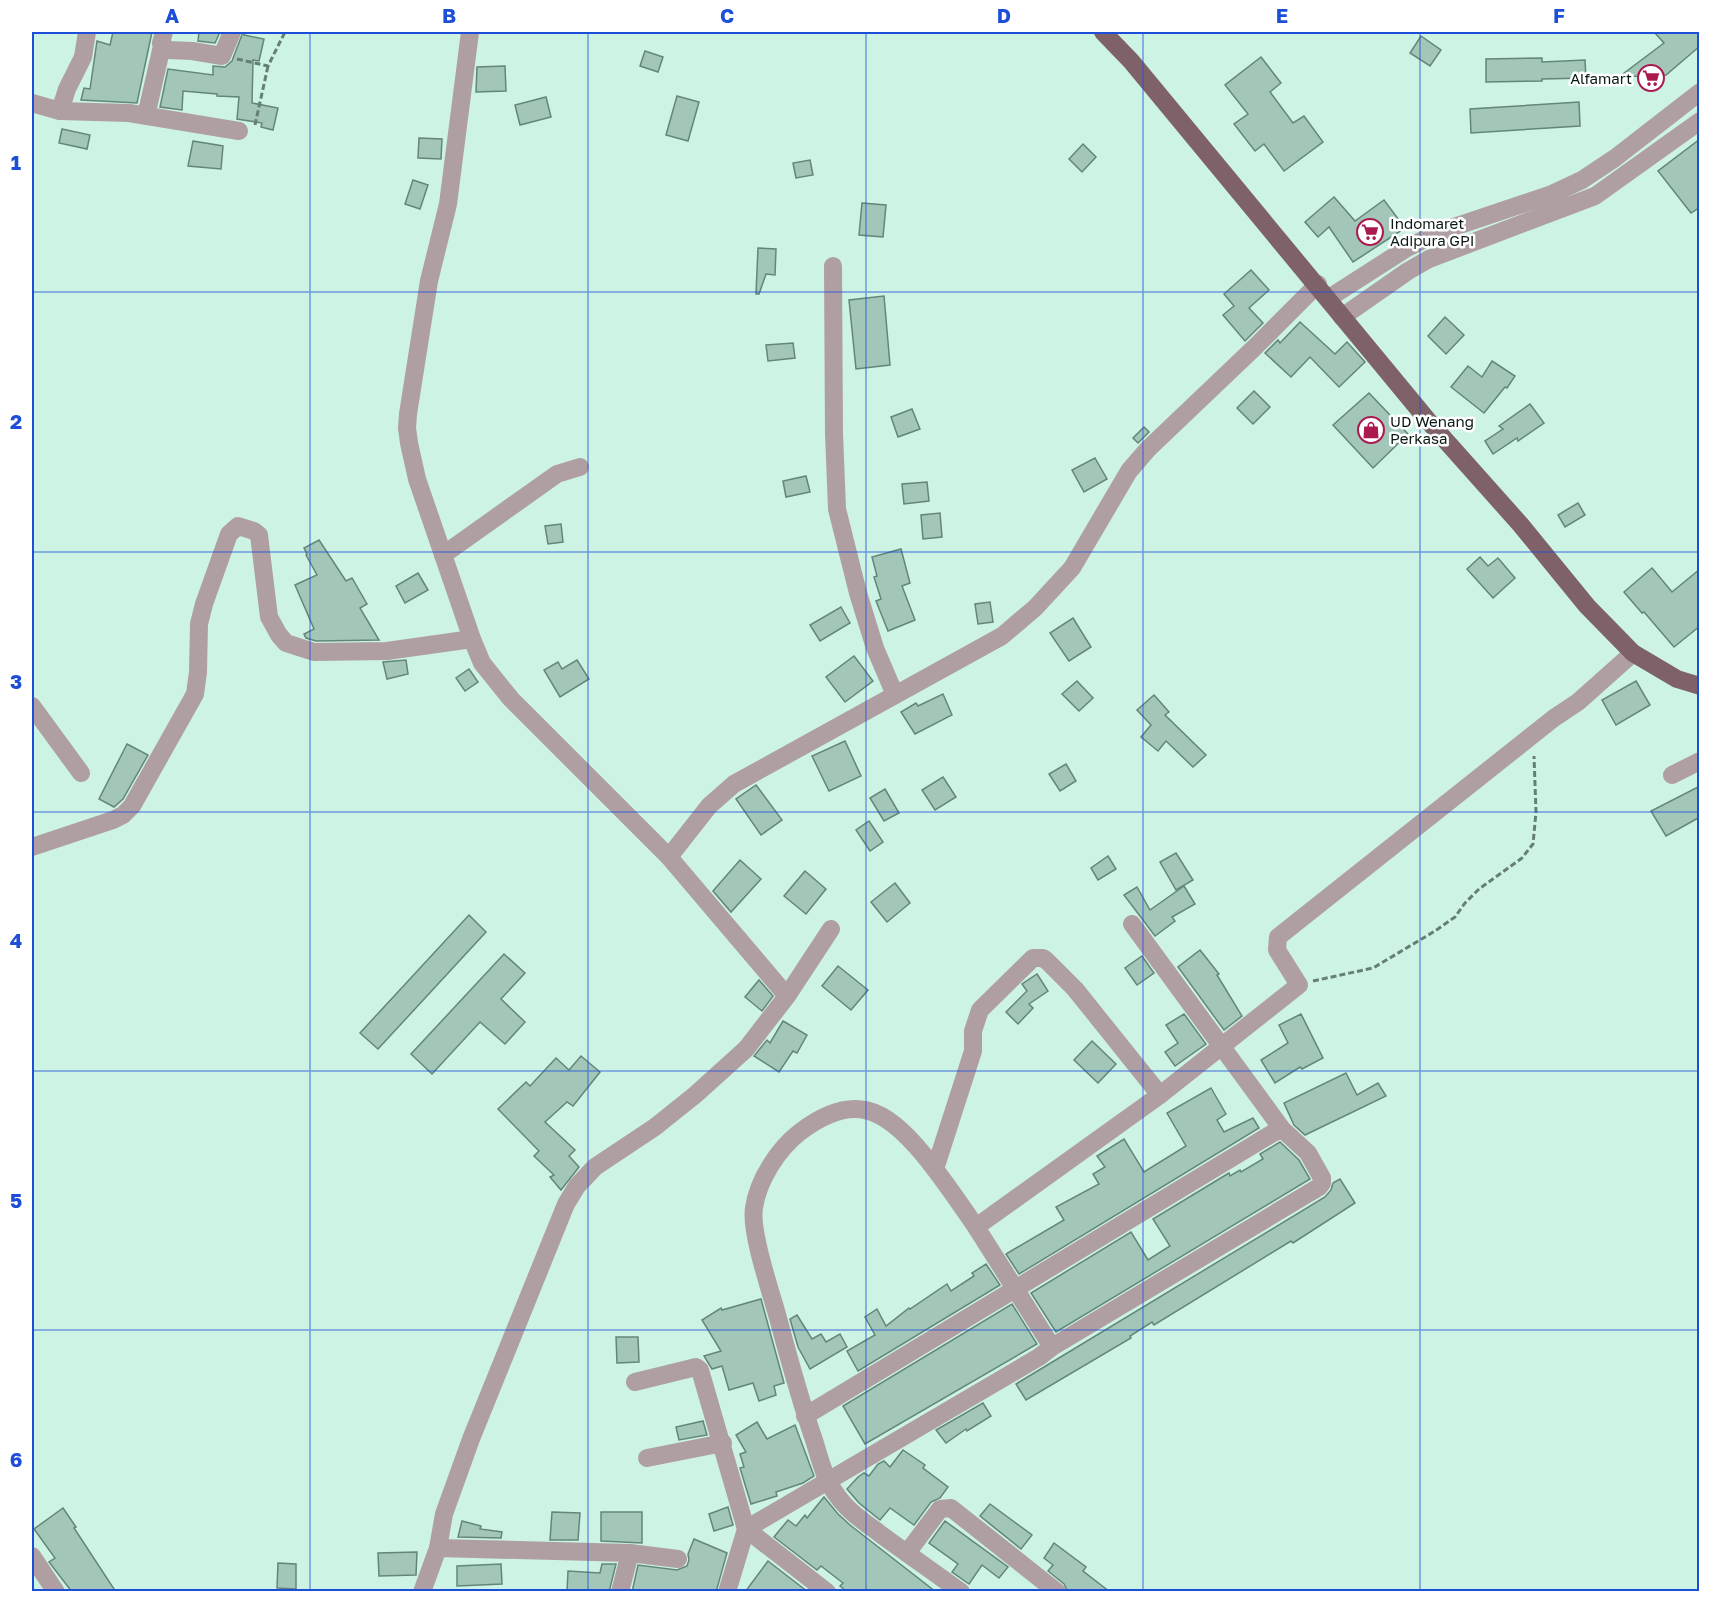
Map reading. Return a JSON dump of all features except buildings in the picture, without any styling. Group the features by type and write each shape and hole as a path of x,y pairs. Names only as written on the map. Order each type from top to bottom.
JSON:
{"main road":[{"path":"1103,32 1131,61 1323,291 1342,317 1587,606 1633,653 1677,679 1700,687"}],"street":[{"path":"60,111 67,89 82,57 87,32"},
{"path":"163,39 168,50 222,56 232,32"},
{"path":"470,32 448,204 429,280 408,414 409,443 417,479 482,663 511,699 669,857 787,996"},
{"path":"146,116 163,39"},
{"path":"32,103 60,111 129,113 239,131"},
{"path":"669,857 709,806 734,784 1002,636 1035,608 1072,568 1129,471 1148,449 1254,348 1323,291 1439,232 1552,194 1582,180 1696,103"},
{"path":"1342,317 1429,259 1595,196 1700,121"},
{"path":"1621,153 1631,169"},
{"path":"833,266 837,509 858,594 875,648 895,695"},
{"path":"443,555 557,474 580,467"},
{"path":"32,847 113,820 123,815 132,806 195,693 199,624 204,604 229,534 238,526 259,535 268,617 286,643 314,652 387,651 472,639"},
{"path":"976,1227 1160,1095 1299,985 1277,950 1278,937 1554,718 1578,702 1633,653"},
{"path":"32,706 81,773"},
{"path":"1672,775 1700,760"},
{"path":"746,1529 1039,1357 1052,1347 1319,1187 1322,1183 1322,1178 1308,1153 1282,1129 1132,924"},
{"path":"422,1592 438,1548 444,1514 471,1439 566,1204 577,1186 595,1167 655,1127 695,1095 746,1049 787,996 831,929"},
{"path":"935,1169 973,1051 973,1031 978,1014 1033,958 1043,958 1075,989 1160,1095"},
{"path":"961,1592 846,1507 827,1481 805,1416 755,1233 753,1209 759,1188 768,1170 785,1147 807,1127 837,1111 863,1109 889,1119 905,1132 935,1169 976,1227 1052,1347"},
{"path":"805,1416 1253,1143 1282,1129"},
{"path":"635,1382 696,1367 705,1380 746,1529 726,1592"},
{"path":"647,1458 723,1443"},
{"path":"907,1553 940,1509 951,1508 1057,1592"},
{"path":"746,1529 827,1592"},
{"path":"438,1548 630,1553 678,1559"},
{"path":"620,1592 630,1553"},
{"path":"32,1556 56,1592"}],"path":[{"path":"239,131 256,125 268,66 285,32"},
{"path":"222,56 268,66"},
{"path":"1299,985 1373,968 1455,917 1479,889 1522,858 1533,844 1536,812 1534,753"}],"place":[{"name":"Alfamart","path":"1651,78"},
{"name":"Indomaret Adipura GPI","path":"1370,232"},
{"name":"UD Wenang Perkasa","path":"1371,430"}]}
